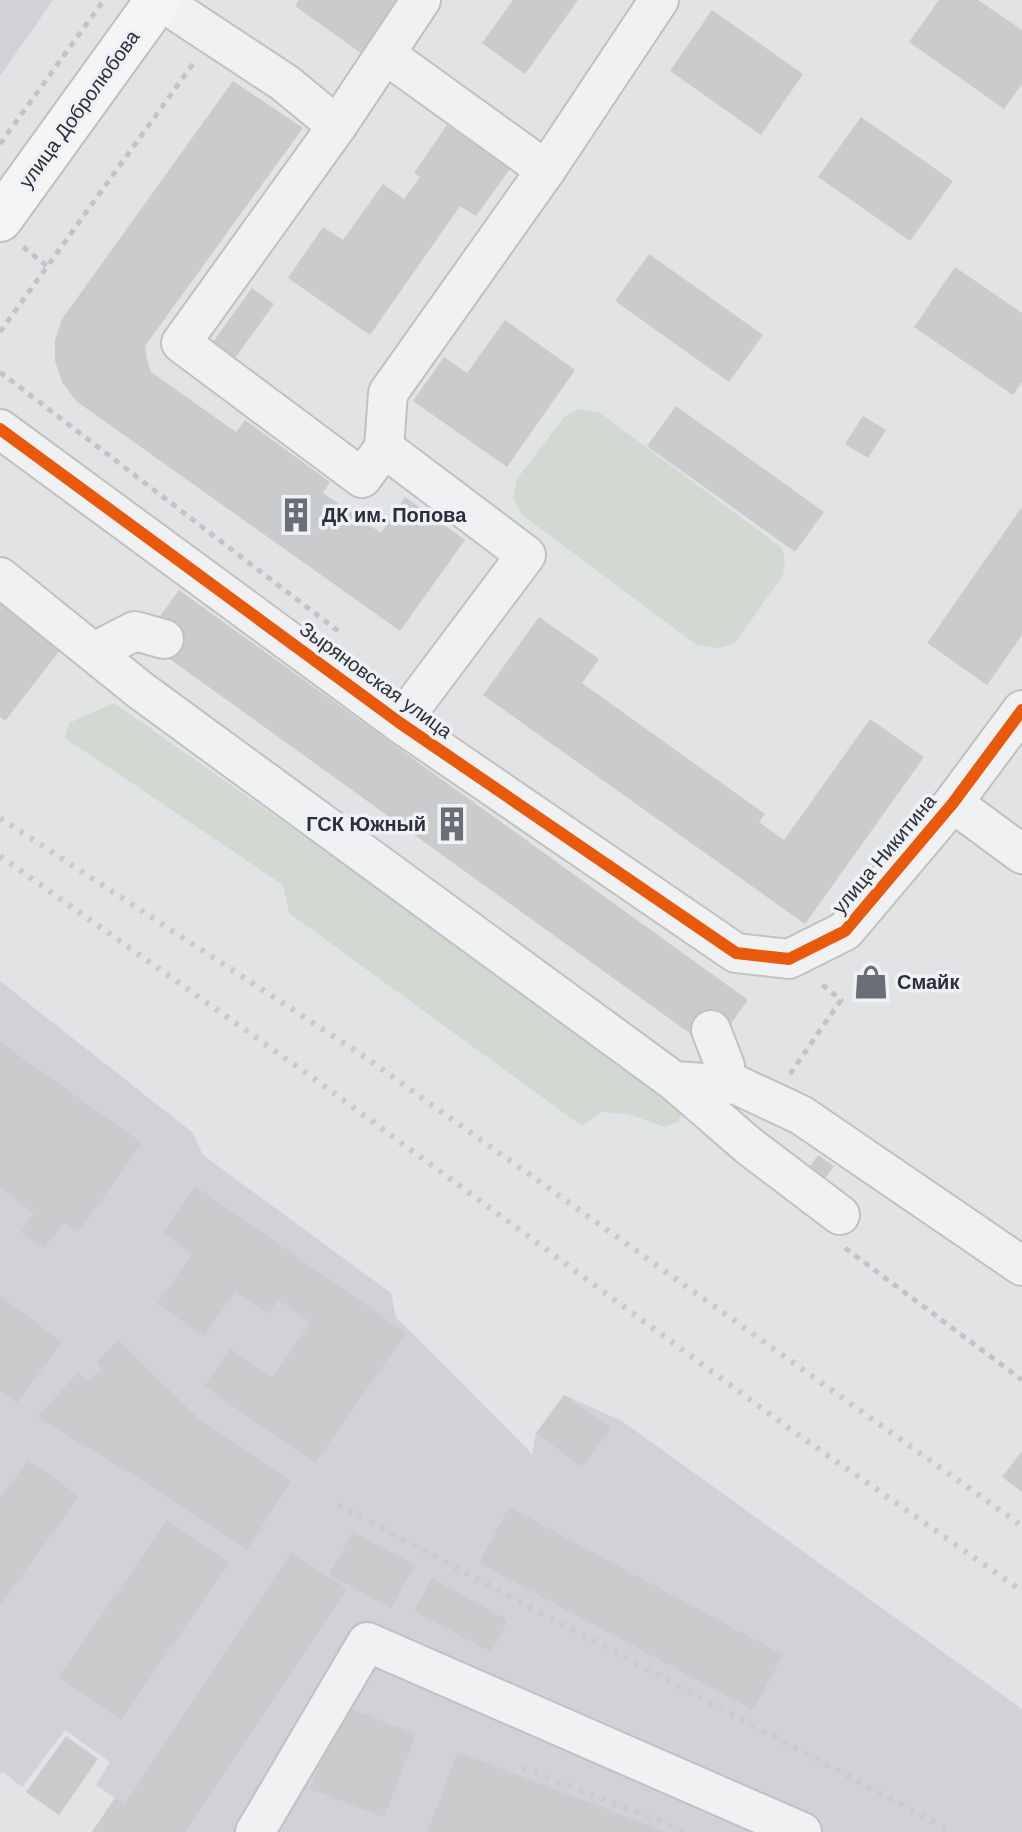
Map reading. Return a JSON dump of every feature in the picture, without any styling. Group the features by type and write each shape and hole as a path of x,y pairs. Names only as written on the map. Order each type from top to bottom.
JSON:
{"main road":[{"name":"улица Добролюбова","path":"0,219 158,0"}],"street":[{"path":"158,0 285,83 337,126"},
{"path":"421,0 337,126 181,343 362,478 384,448 388,393 546,170 659,0"},
{"path":"385,54 546,170"},
{"name":"Зыряновская улица","path":"0,429 400,723 736,953"},
{"path":"384,448 526,555 400,723"},
{"path":"0,577 140,690 674,1081 845,1225"},
{"path":"94,652 135,631 164,639"},
{"name":"улица Никитина","path":"736,953 789,959 845,931 953,803 1022,710"},
{"path":"953,803 1022,854"},
{"path":"711,1030 725,1066 714,1083"},
{"path":"674,1081 737,1085 801,1115 1022,1266"},
{"path":"255,1832 367,1642 802,1832"}],"path":[{"path":"0,144 104,0"},
{"path":"0,332 214,35"},
{"path":"790,1073 841,1000"},
{"path":"845,1225 842,1246 1022,1380"},
{"path":"1016,1375 1022,1366"}],"shaded area":[{"path":"0,0 53,0 0,76"},
{"path":"579,409 599,412 782,548 785,561 783,575 735,643 719,648 697,645 522,515 513,498 517,479 564,417"},
{"path":"114,703 667,1091 683,1105 679,1122 665,1127 628,1114 602,1112 582,1126 289,913 283,885 65,738 69,723"},
{"path":"0,981 192,1132 203,1155 391,1293 396,1317 532,1454 536,1433 564,1395 622,1421 1022,1709 1022,1832 92,1832 115,1798 96,1785 110,1762 65,1730 22,1787 3,1772 0,1775"}],"building":[{"path":"299,0 398,0 361,53 295,6"},
{"path":"513,0 578,0 525,74 482,43"},
{"path":"939,0 978,0 1022,30 1022,84 1004,109 909,42"},
{"path":"712,10 803,74 761,135 670,71"},
{"path":"233,81 303,128 145,346 147,360 151,372 236,432 245,420 330,482 323,493 381,533 405,497 465,540 400,631 76,401 62,382 55,361 55,340 62,319"},
{"path":"861,117 953,181 910,241 818,177"},
{"path":"447,125 510,169 476,216 460,206 370,335 288,278 323,227 343,240 383,184 404,199 420,177 414,173"},
{"path":"649,254 763,335 729,382 615,301"},
{"path":"955,267 1022,313 1022,382 1013,395 914,327"},
{"path":"252,288 274,304 235,358 213,342"},
{"path":"505,320 575,370 507,467 413,401 444,357 467,373"},
{"path":"676,406 824,512 795,552 647,446"},
{"path":"863,416 886,430 868,458 845,444"},
{"path":"1022,507 1022,635 987,685 927,643"},
{"name":"ГСК Южный","path":"179,590 748,1000 729,1026 702,1042 156,649 158,619"},
{"path":"0,603 61,649 5,721 0,717"},
{"path":"539,617 599,659 582,683 765,814 759,822 784,840 870,719 924,757 805,924 483,695"},
{"name":"Смайк","path":"868,970 883,979 873,993 859,984"},
{"path":"0,1042 142,1143 78,1233 63,1223 44,1249 21,1232 34,1213 0,1188"},
{"path":"818,1155 834,1166 824,1180 808,1169"},
{"path":"195,1186 406,1333 315,1463 204,1386 230,1349 272,1378 311,1322 278,1300 268,1314 235,1292 204,1336 157,1304 192,1254 163,1233"},
{"path":"0,1296 62,1342 17,1403 0,1391"},
{"path":"118,1340 198,1418 291,1481 247,1550 140,1479 37,1417 78,1373 87,1381 102,1370 97,1361"},
{"path":"564,1395 611,1428 582,1467 536,1433"},
{"path":"1022,1451 1022,1492 1002,1477"},
{"path":"28,1460 79,1496 0,1606 0,1499"},
{"path":"509,1507 783,1655 753,1710 479,1563"},
{"path":"167,1520 229,1563 121,1720 59,1677"},
{"path":"353,1532 415,1565 391,1608 329,1575"},
{"path":"291,1552 347,1589 185,1832 92,1832 115,1798 125,1804"},
{"path":"432,1578 508,1620 491,1652 414,1611"},
{"path":"342,1706 416,1734 384,1817 310,1789"},
{"path":"66,1736 98,1759 59,1815 26,1792"},
{"path":"458,1752 666,1832 427,1832"}],"railway":[{"path":"0,818 362,1055 1022,1526"},
{"path":"0,856 320,1083 790,1429 1022,1591"},
{"path":"338,1505 953,1832"},
{"path":"523,1768 688,1832"}],"cycle path":[{"path":"0,429 400,723 736,953 789,959 845,931 953,803 1022,710"}],"place":[{"name":"ДК им. Попова","path":"296,515"},
{"name":"ГСК Южный","path":"452,824"},
{"name":"Смайк","path":"871,982"}]}
